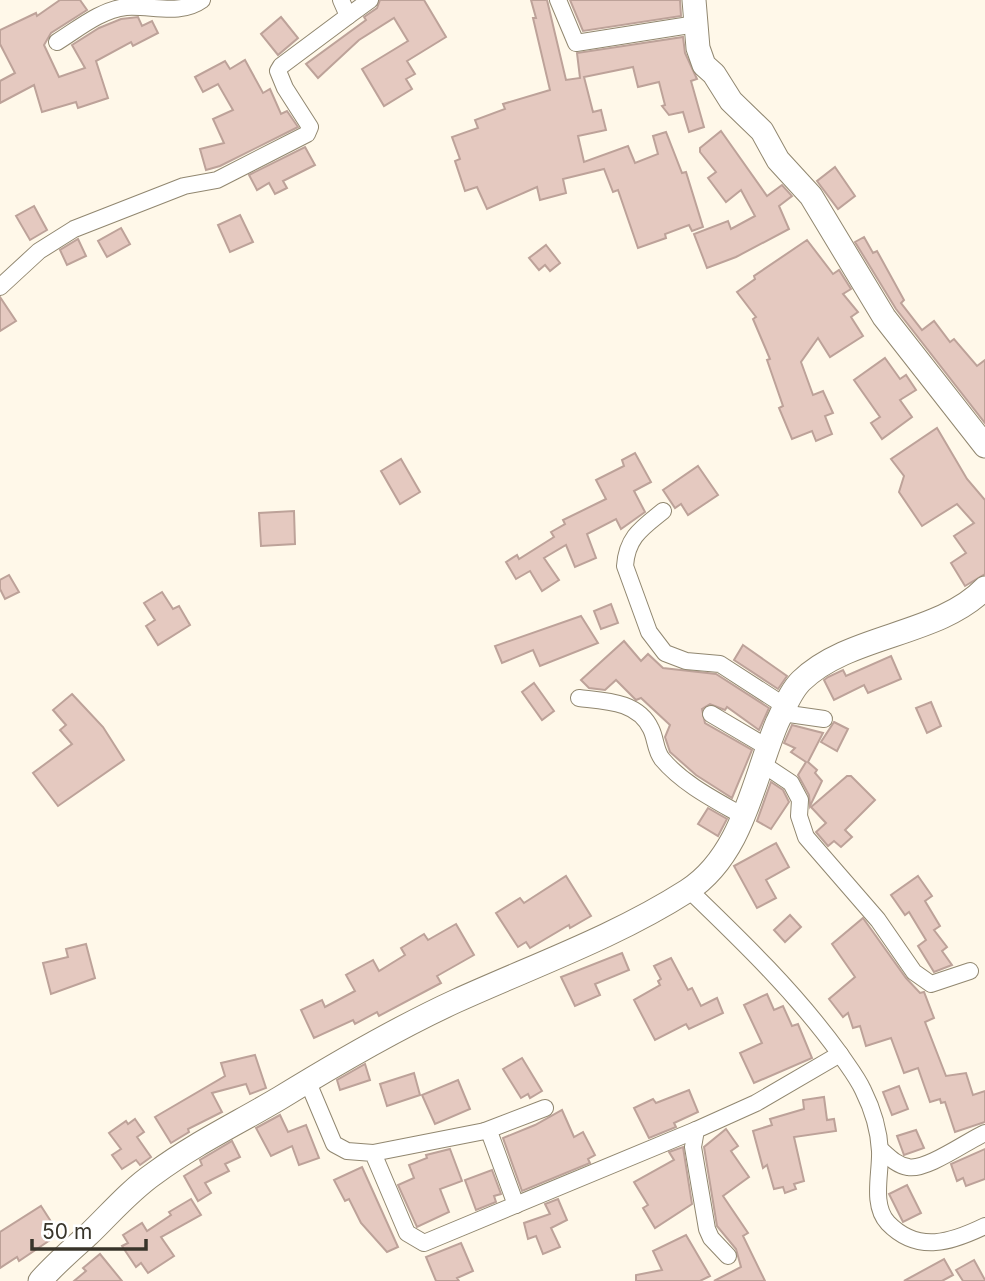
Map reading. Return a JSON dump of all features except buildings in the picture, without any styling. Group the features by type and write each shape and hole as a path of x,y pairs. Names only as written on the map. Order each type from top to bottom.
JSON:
{"street":[{"path":"57,42 98,15 113,10 126,7 175,9 202,0"},
{"path":"341,0 348,16"},
{"path":"0,287 39,251 74,229 163,193 217,180 307,134 310,127 285,88 279,68 370,0"},
{"path":"558,0 576,43 696,24"},
{"path":"694,0 698,48 704,65 714,74 731,101 762,131 778,160 811,196 884,317 985,446"},
{"path":"663,511 634,534 626,554 625,566 656,645 673,658 720,664 784,710 824,719"},
{"path":"40,1281 65,1252 157,1171 307,1080 457,1001 642,918 689,890 726,853 743,816 764,755 784,710 803,679 824,665 948,612 985,589"},
{"path":"579,698 626,705 638,712 652,731 661,758 671,768 704,793 743,816"},
{"path":"711,714 764,755 797,790 806,837 878,920 914,972 931,984 970,971"},
{"path":"689,890 807,1009 863,1089 872,1112 880,1149 879,1205 882,1215 897,1231 936,1244 948,1243 985,1226"},
{"path":"373,1153 407,1233 418,1242 424,1243 756,1103 840,1054"},
{"path":"307,1080 334,1144 347,1151 373,1153 485,1130 545,1108"},
{"path":"485,1130 492,1139 516,1205"},
{"path":"696,1130 693,1147 707,1229 711,1238 728,1256"},
{"path":"880,1149 895,1163 910,1168 925,1165 985,1133"}]}
